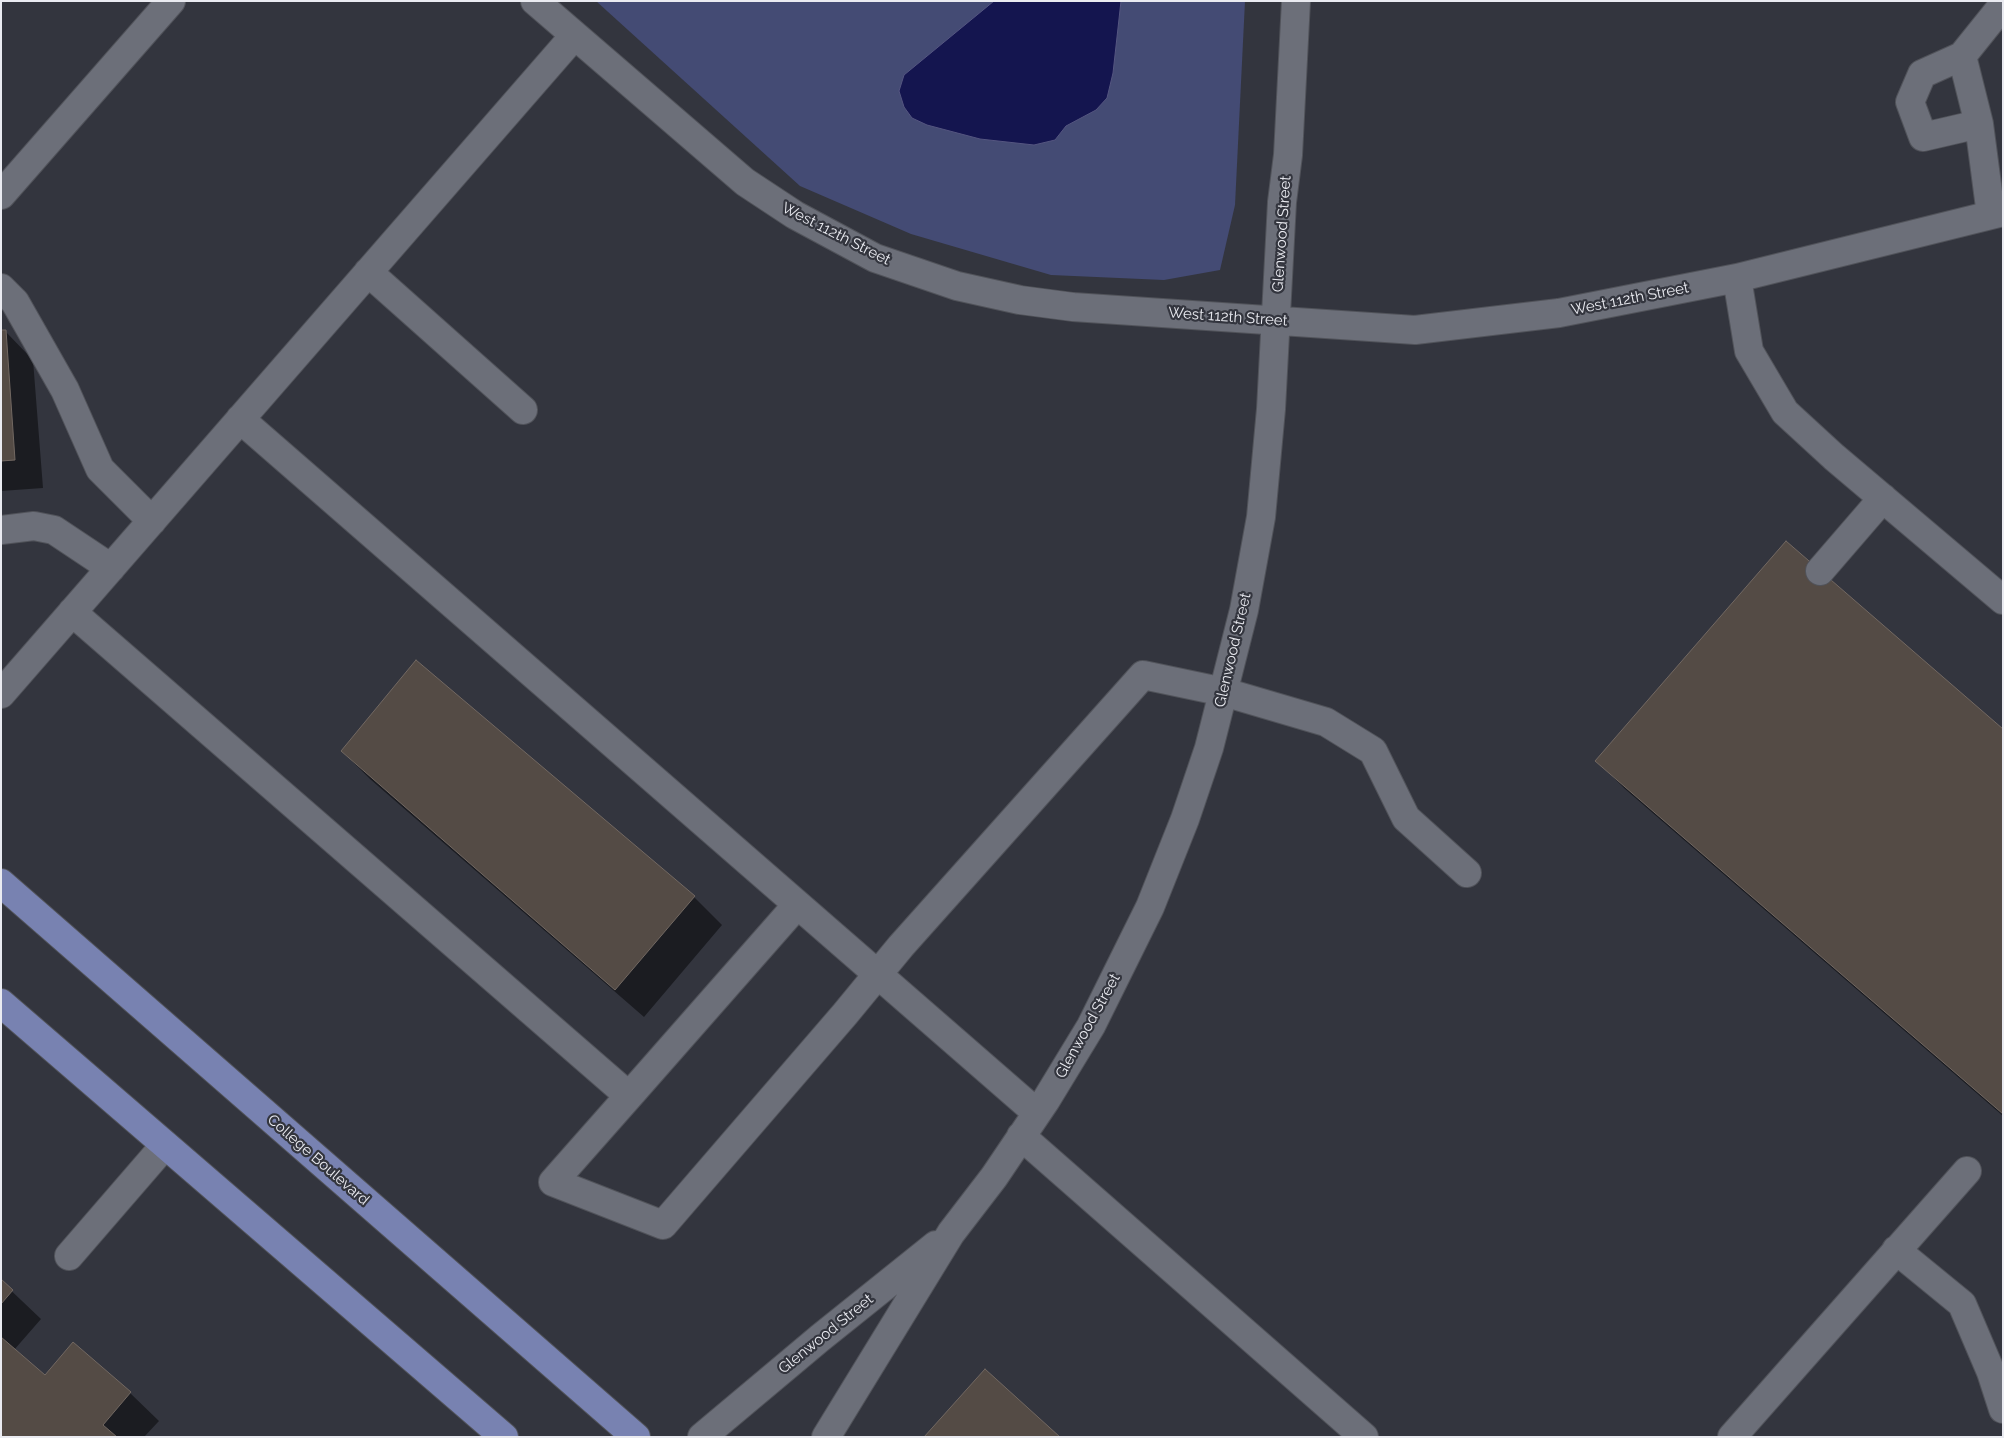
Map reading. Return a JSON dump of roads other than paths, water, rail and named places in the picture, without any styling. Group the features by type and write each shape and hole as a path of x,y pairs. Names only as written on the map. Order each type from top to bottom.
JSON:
{"main road":[{"name":"College Boulevard","path":"1,883 636,1437"},
{"path":"1,1003 504,1437"}],"street":[{"path":"1,195 171,1"},
{"name":"West 112th Street","path":"534,1 745,182 795,215 875,258 956,286 1020,300 1073,307 1414,330 1559,313 1737,278 1997,213"},
{"name":"Glenwood Street","path":"826,1437 951,1233 994,1177 1022,1136 1091,1026 1150,907 1186,819 1209,748 1224,692 1244,610 1261,517 1271,409 1282,202 1288,155 1296,1"},
{"path":"1979,124 1923,137 1910,102 1922,74 1962,56 2003,5"},
{"path":"1,694 574,36"},
{"path":"1962,56 1979,124 1997,213"},
{"path":"368,272 524,410"},
{"path":"1737,278 1749,351 1785,412 2003,600"},
{"path":"1,288 15,302 65,390 100,468 152,521"},
{"path":"240,419 1037,1113"},
{"path":"1820,571 1883,498"},
{"path":"1,530 34,526 54,530 111,568"},
{"path":"72,612 629,1096"},
{"path":"797,905 553,1182 663,1225 901,946 1143,675 1224,692 1326,722 1373,751 1406,818 1467,874"},
{"path":"1022,1136 1364,1437"},
{"path":"69,1256 165,1144"},
{"path":"1732,1437 1967,1171"},
{"name":"Glenwood Street","path":"702,1437 820,1338 951,1233"},
{"path":"1896,1250 1962,1304 1991,1372 2003,1408"}]}
